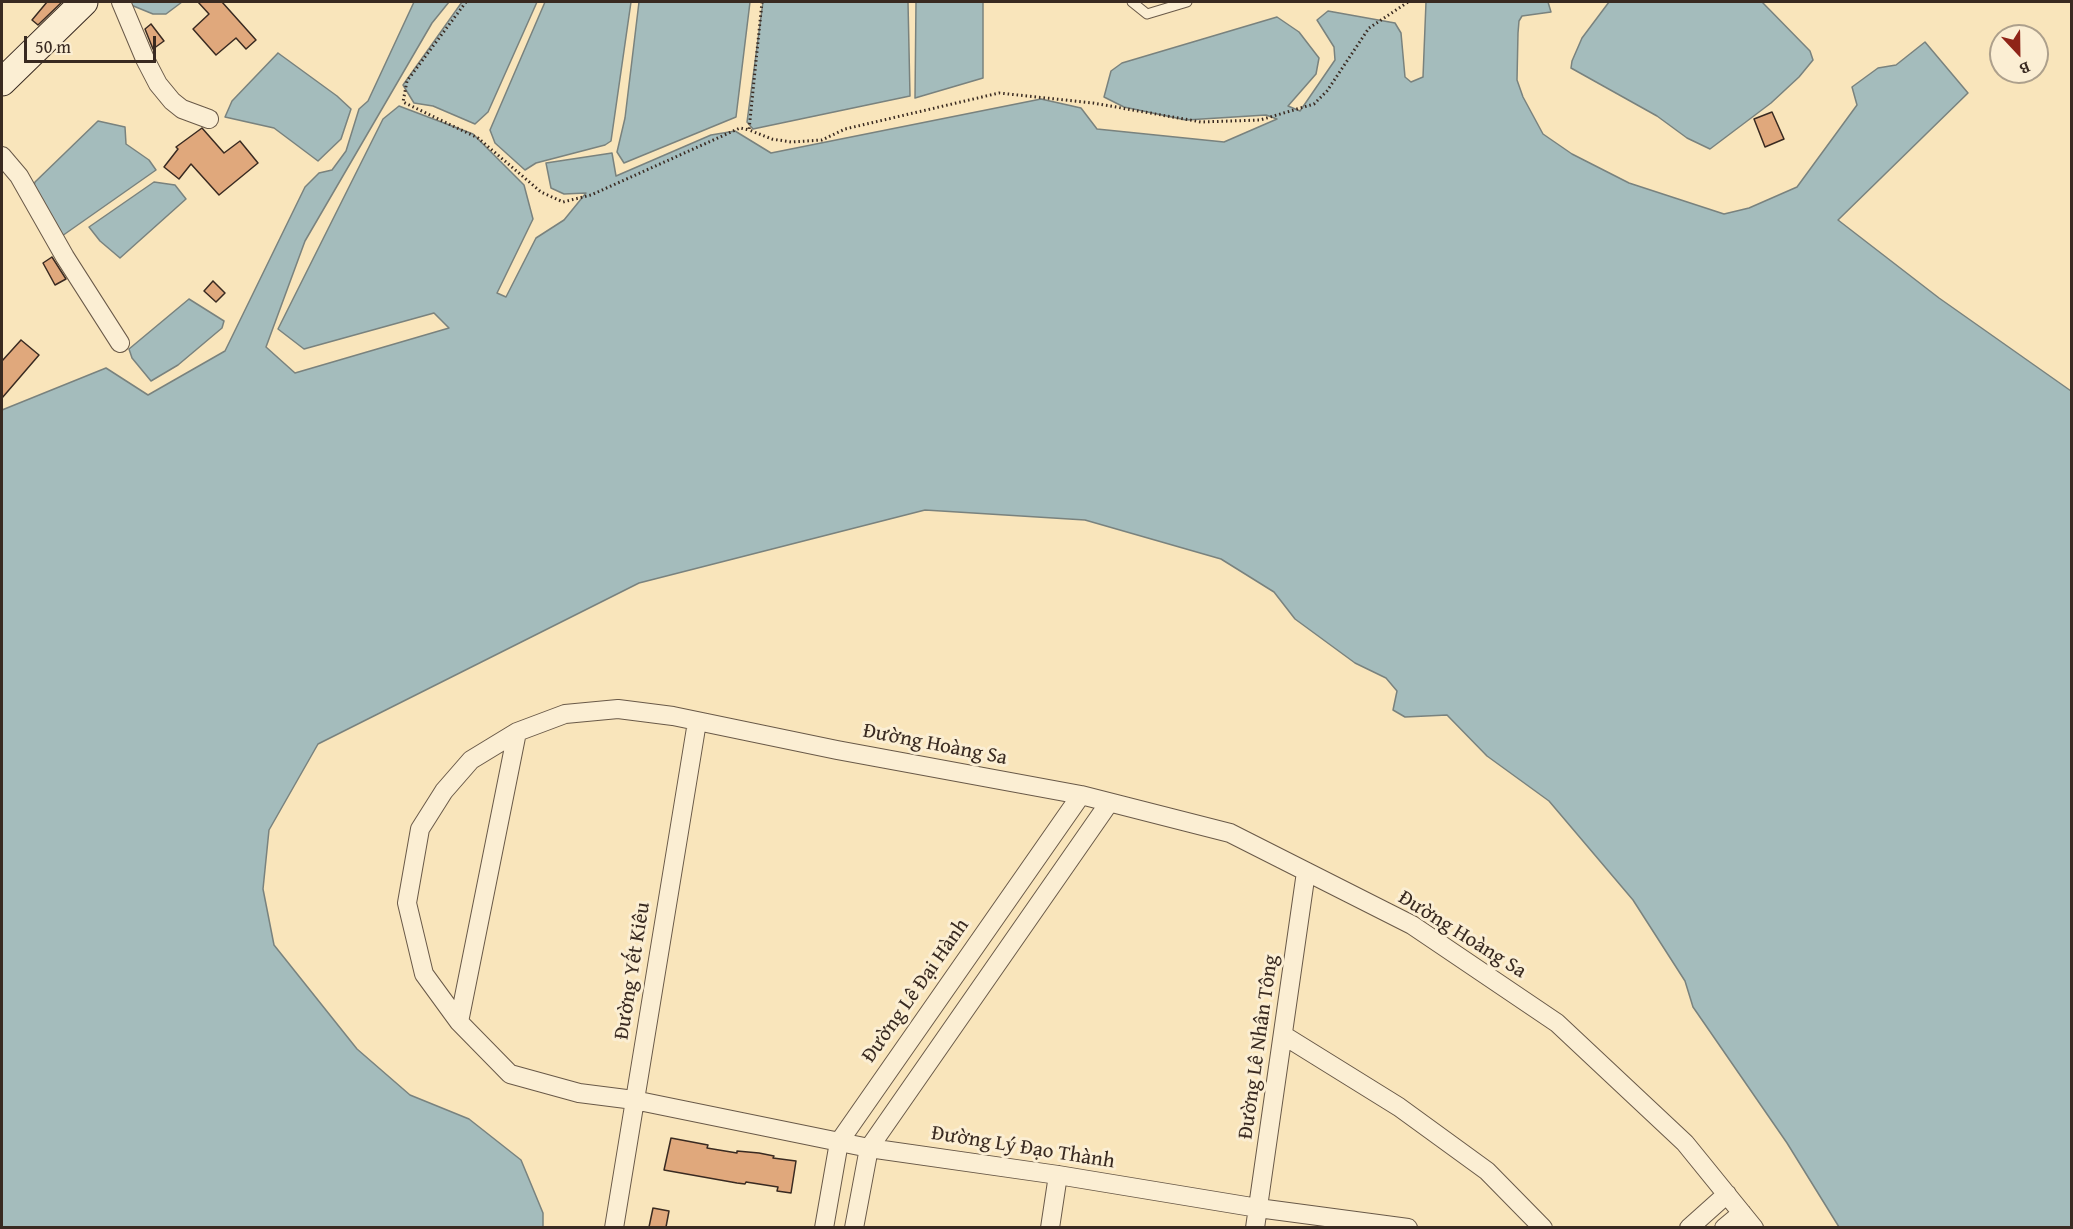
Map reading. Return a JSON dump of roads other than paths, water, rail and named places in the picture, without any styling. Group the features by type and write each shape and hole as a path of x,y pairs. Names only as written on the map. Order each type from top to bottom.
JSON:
{"street":[{"path":"2,82 84,2"},
{"path":"121,2 158,84 182,109 208,119"},
{"path":"2,156 19,176 65,257 120,342"},
{"name":"Đường Hoàng Sa","path":"634,1100 579,1093 510,1074 459,1022 424,974 407,903 420,830 444,791 471,760 517,732 565,714 618,709 672,716 1081,795 1230,833 1412,925 1557,1023 1685,1143 1754,1227"},
{"name":"Đường Yết Kiêu","path":"614,1227 697,722"},
{"path":"459,1022 517,732"},
{"name":"Đường Lê Đại Hành","path":"824,1227 839,1142 1081,795"},
{"path":"854,1227 869,1148 1109,803"},
{"name":"Đường Lê Nhân Tông","path":"1255,1227 1306,872"},
{"path":"1283,1035 1399,1107 1487,1171 1543,1227"},
{"name":"Đường Lý Đạo Thành","path":"634,1100 869,1148 1058,1175 1258,1208 1408,1227"},
{"path":"1050,1227 1058,1175"},
{"path":"1689,1227 1726,1194"},
{"path":"1724,1227 1742,1213"}],"lane":[{"path":"1132,2 1147,14 1188,2"}],"water":[{"path":"130,2 182,2 166,14 153,14 131,5"},
{"path":"414,2 449,2 432,23 305,241 266,347 295,373 449,328 434,313 304,349 278,329 383,119 399,106 473,134 524,185 533,219 497,293 506,297 536,238 564,220 586,193 564,194 551,188 546,163 612,153 616,176 711,135 735,131 771,153 1041,99 1081,108 1097,129 1224,142 1277,119 1266,115 1186,120 1124,107 1104,97 1111,71 1122,63 1277,17 1299,32 1319,58 1316,74 1288,106 1300,111 1335,60 1334,47 1317,20 1328,11 1395,23 1401,33 1405,77 1411,82 1423,77 1426,2 1548,2 1551,12 1522,16 1518,33 1517,80 1523,97 1543,134 1572,154 1629,183 1724,214 1749,208 1797,187 1857,105 1852,87 1878,68 1896,65 1925,42 1968,93 1838,220 1939,298 2071,391 2071,1227 1839,1227 1787,1143 1693,1007 1685,981 1633,900 1549,801 1487,756 1447,715 1405,717 1393,710 1397,691 1386,678 1355,663 1295,619 1274,592 1221,559 1085,520 925,510 639,583 318,744 269,830 263,889 274,945 357,1049 410,1095 469,1119 521,1160 543,1213 543,1227 2,1227 2,410 106,368 148,395 225,351 305,187 319,173 332,170 346,151 359,109 368,101"},
{"path":"462,2 537,2 488,112 475,124 433,106 414,103 403,85"},
{"path":"545,2 631,2 611,141 605,145 536,163 525,170 495,143 490,130"},
{"path":"639,2 750,2 736,117 624,163 617,152 625,118"},
{"path":"763,2 908,2 910,96 753,129 747,122"},
{"path":"916,2 983,2 983,78 915,98"},
{"path":"1609,2 1762,2 1810,51 1813,60 1799,77 1771,103 1710,149 1687,138 1657,116 1571,68 1582,38"},
{"path":"278,53 351,109 341,139 318,161 274,128 225,117 232,101"},
{"path":"98,121 125,127 126,144 149,160 156,170 62,236 33,189 35,182"},
{"path":"154,182 175,185 186,199 120,258 100,241 89,227"},
{"path":"189,299 224,321 222,328 178,365 151,381 132,358 129,349"}]}
